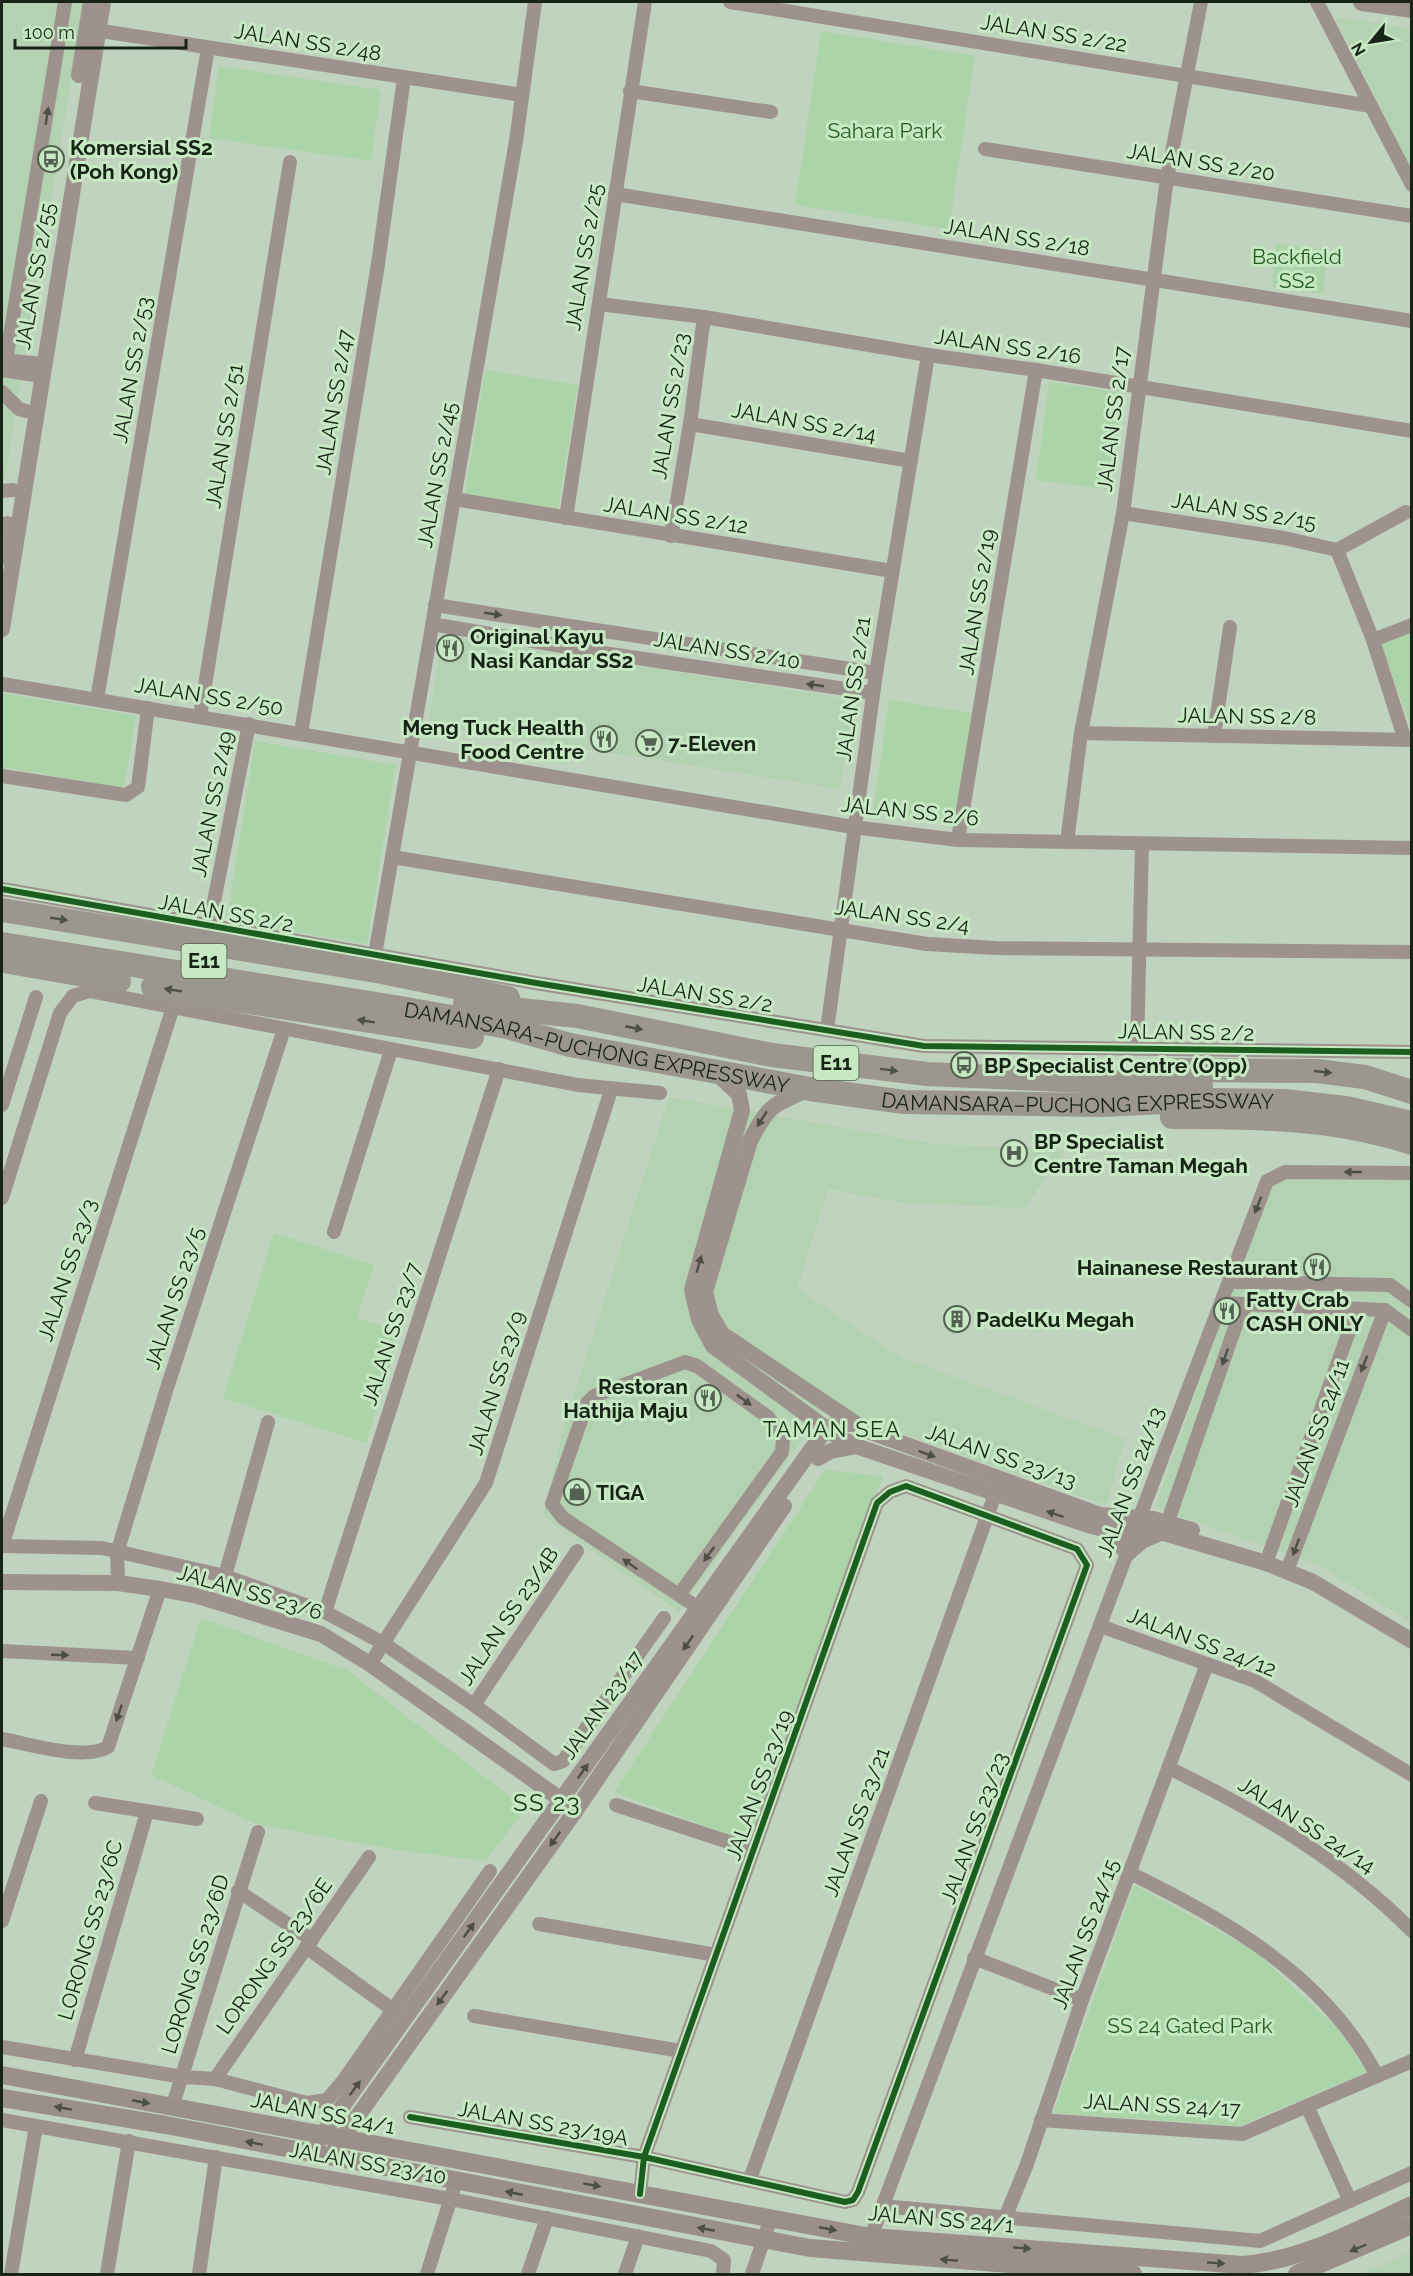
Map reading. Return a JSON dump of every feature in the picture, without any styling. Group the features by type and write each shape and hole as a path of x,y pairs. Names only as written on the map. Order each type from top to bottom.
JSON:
{"highway":[{"path":"2,910 479,990 577,1016"},
{"name":"DAMANSARA–PUCHONG EXPRESSWAY","path":"2,930 403,1001 570,1045 810,1089 904,1102 1102,1105 1281,1086 1347,1093 1412,1107"},
{"name":"DAMANSARA–PUCHONG EXPRESSWAY","path":"2,944 403,1001 577,1016 772,1055 903,1071 1098,1080 1346,1108 1412,1123"},
{"path":"2,961 409,1028 508,1042 570,1045"},
{"path":"1098,1080 1144,1070 1317,1071 1365,1077 1412,1092"},
{"path":"1102,1105 1138,1116 1298,1119 1346,1125 1412,1143"}],"main road":[{"path":"1362,2 1400,6"},
{"name":"JALAN SS 24/1","path":"2,2075 340,2140 871,2237 1243,2265 1272,2263 1304,2253 1412,2205"},
{"name":"JALAN SS 24/1","path":"2,2098 166,2125 321,2156 453,2190 763,2240 832,2250 1133,2274"},
{"path":"1296,2274 1412,2225"}],"street":[{"path":"37,369 3,363 65,2"},
{"name":"JALAN SS 2/55","path":"91,2 93,30"},
{"name":"JALAN SS 2/55","path":"2,557 37,369 93,30 103,2"},
{"name":"JALAN SS 2/45","path":"375,955 522,95 535,2"},
{"name":"JALAN SS 2/25","path":"566,518 645,2"},
{"name":"JALAN SS 2/22","path":"730,2 1371,106"},
{"name":"JALAN SS 2/17","path":"1066,842 1081,733 1123,513 1167,178 1201,2"},
{"path":"1317,2 1412,185"},
{"name":"JALAN SS 2/48","path":"93,30 522,95"},
{"name":"JALAN SS 2/53","path":"97,699 208,48"},
{"name":"JALAN SS 2/47","path":"302,733 378,264 405,78"},
{"path":"630,91 771,112"},
{"name":"JALAN SS 2/20","path":"985,149 1412,216"},
{"name":"JALAN SS 2/51","path":"200,716 290,162"},
{"name":"JALAN SS 2/18","path":"615,194 1412,321"},
{"name":"JALAN SS 2/16","path":"599,304 704,317 928,355 1036,370 1412,431"},
{"name":"JALAN SS 2/23","path":"671,536 690,424 704,317"},
{"name":"JALAN SS 2/21","path":"827,1030 873,693 928,355"},
{"name":"JALAN SS 2/55","path":"2,629 9,523 7,490 37,369"},
{"name":"JALAN SS 2/19","path":"958,840 1036,370"},
{"path":"2,392 19,409 26,411"},
{"name":"JALAN SS 2/14","path":"690,424 911,461"},
{"name":"JALAN SS 2/12","path":"454,499 892,571"},
{"path":"1336,550 1406,512"},
{"name":"JALAN SS 2/15","path":"1123,513 1284,538 1336,550 1373,640 1408,740"},
{"name":"JALAN SS 2/10","path":"435,605 876,673"},
{"name":"JALAN SS 2/10","path":"432,624 590,651 873,693"},
{"path":"1373,640 1412,626"},
{"path":"1214,736 1230,627"},
{"name":"JALAN SS 2/50","path":"2,684 410,751"},
{"path":"2,776 126,795 134,792 138,787 148,708"},
{"name":"JALAN SS 2/49","path":"209,927 249,724"},
{"name":"JALAN SS 2/8","path":"1081,733 1408,740"},
{"name":"JALAN SS 2/6","path":"410,751 853,827 958,840 1412,848"},
{"path":"1137,1048 1142,844"},
{"name":"JALAN SS 2/4","path":"392,857 927,944 973,947 1412,952"},
{"name":"JALAN SS 2/2","path":"2,889 209,927 924,1046 1412,1052"},
{"path":"2,1198 60,1013 73,996 89,991 611,1090 660,1093"},
{"path":"2,1105 36,997"},
{"name":"JALAN SS 23/3","path":"2,1546 173,1007"},
{"name":"JALAN SS 23/5","path":"118,1583 117,1553 167,1388 284,1029"},
{"path":"334,1232 391,1050"},
{"name":"JALAN SS 23/7","path":"326,1612 499,1069"},
{"name":"JALAN SS 23/13","path":"712,1070 739,1094 742,1110 692,1290 699,1320 713,1346 806,1414 832,1424 853,1424 998,1487 1111,1532 1137,1525"},
{"name":"JALAN SS 23/13","path":"810,1089 772,1105 761,1118 750,1141 705,1292 711,1315 722,1334 856,1446 1137,1525"},
{"name":"JALAN SS 23/9","path":"370,1664 486,1483 611,1090"},
{"name":"JALAN SS 24/13","path":"871,2237 1267,1181 1285,1172 1412,1173"},
{"path":"1248,1304 1236,1293 1230,1281 1390,1285 1412,1301"},
{"path":"1222,1303 1385,1310 1412,1330"},
{"path":"1166,1527 1169,1511 1239,1316 1248,1304"},
{"path":"1258,1560 1357,1309"},
{"name":"JALAN SS 24/11","path":"1287,1571 1385,1310"},
{"path":"679,1595 782,1452 783,1438 768,1417 697,1366 685,1362 594,1395 587,1403 552,1504 563,1518 672,1593 703,1611"},
{"path":"806,1414 813,1455 856,1446"},
{"path":"225,1576 268,1422"},
{"name":"JALAN 23/17","path":"321,2156 340,2140 569,1805 813,1455 832,1424"},
{"name":"JALAN SS 23/19","path":"640,2194 644,2157 877,1503 890,1492 906,1486 987,1516"},
{"name":"JALAN SS 23/21","path":"750,2179 998,1487"},
{"name":"JALAN SS 23/23","path":"844,2202 853,2200 858,2192 1087,1565 1077,1549 987,1516"},
{"path":"1137,1525 1166,1527 1232,1554 1258,1560 1314,1582 1412,1641"},
{"path":"1111,1532 1127,1554 1148,1537 1166,1527"},
{"path":"2,1546 102,1548 225,1576 326,1612 382,1643 474,1705 554,1764 563,1761 664,1618"},
{"name":"JALAN SS 23/4B","path":"474,1705 578,1551"},
{"name":"JALAN SS 23/6","path":"2,1582 118,1583 160,1589 198,1596 321,1634 370,1664 569,1805"},
{"path":"2,1739 57,1750 97,1753 108,1747 160,1589"},
{"name":"JALAN SS 24/12","path":"1100,1626 1255,1681 1412,1775"},
{"path":"2,1651 138,1658"},
{"name":"JALAN SS 24/15","path":"1005,2218 1082,2000 1207,1664"},
{"name":"JALAN SS 24/14","path":"1169,1768 1232,1799 1317,1851 1356,1879 1412,1931"},
{"path":"2,1921 41,1801"},
{"path":"95,1803 197,1819"},
{"name":"JALAN 23/17","path":"321,2156 321,2136 569,1805"},
{"path":"616,1806 753,1850"},
{"name":"LORONG SS 23/6C","path":"75,2060 147,1812"},
{"name":"LORONG SS 23/6D","path":"172,2108 258,1832"},
{"name":"LORONG SS 23/6E","path":"215,2079 369,1857"},
{"path":"2,2047 183,2077 215,2079 307,2103 327,2100 490,1871"},
{"path":"1130,1873 1198,1906 1284,1964 1347,2026 1377,2076"},
{"path":"238,1891 309,1943 393,2010"},
{"path":"539,1924 716,1955"},
{"path":"974,1958 1082,2000"},
{"path":"474,2016 681,2051"},
{"name":"JALAN SS 24/17","path":"1041,2120 1242,2134 1412,2061"},
{"path":"1307,2106 1350,2201"},
{"name":"JALAN SS 23/19A","path":"410,2117 644,2157 750,2179 844,2202"},
{"name":"JALAN SS 23/10","path":"2,2120 216,2157 453,2190 547,2218 711,2251 723,2260 723,2274"},
{"path":"11,2274 36,2126"},
{"path":"107,2274 129,2141"},
{"path":"199,2274 216,2157"},
{"name":"JALAN SS 24/1","path":"882,2206 1260,2241 1412,2173"},
{"path":"427,2274 453,2190"},
{"path":"528,2274 547,2218"},
{"path":"752,2274 771,2218"},
{"path":"625,2274 638,2236"}],"shaded area":[{"path":"2,2 84,2 2,494"},
{"path":"1335,17 1411,28 1411,169"},
{"path":"442,635 854,700 840,789 429,724"},
{"path":"669,1097 935,1144 1064,1150 1025,1208 905,1203 828,1189 797,1289 904,1360 1125,1439 1106,1505 869,1422 831,1399 679,1612 543,1516 564,1426"},
{"path":"1411,1178 1411,1622 1320,1566 1155,1507 1269,1186 1277,1180"},
{"path":"1411,2252 1411,2274 1363,2274"}],"green space":[{"name":"Sahara Park","path":"821,31 975,56 949,229 795,205"},
{"path":"219,66 381,90 371,161 209,138"},
{"name":"Backfield SS2","path":"1276,244 1327,250 1323,294 1272,286"},
{"path":"485,370 578,385 558,509 465,494"},
{"path":"1049,382 1123,393 1110,490 1036,480"},
{"path":"1411,632 1411,728 1381,644"},
{"path":"2,693 136,716 124,788 2,767"},
{"path":"889,700 973,713 957,824 873,812"},
{"path":"255,741 396,765 367,944 227,920"},
{"path":"274,1233 374,1265 357,1318 400,1332 366,1443 223,1398"},
{"path":"825,1470 883,1476 748,1842 614,1792"},
{"path":"201,1618 347,1670 526,1809 485,1861 396,1850 256,1824 151,1775"},
{"name":"SS 24 Gated Park","path":"1134,1885 1255,1951 1341,2032 1367,2072 1239,2126 1053,2113"}],"cycle path":[{"path":"2,889 536,983 924,1046 1412,1052"},
{"path":"410,2117 644,2157 845,2202 853,2200 858,2192 1087,1565 1077,1549 906,1486 890,1492 877,1503 644,2157 640,2194"}],"place":[{"name":"Komersial SS2 (Poh Kong)","path":"51,159"},
{"name":"Original Kayu Nasi Kandar SS2","path":"450,648"},
{"name":"Meng Tuck Health Food Centre","path":"604,739"},
{"name":"7-Eleven","path":"649,743"},
{"name":"BP Specialist Centre (Opp)","path":"964,1065"},
{"name":"BP Specialist Centre Taman Megah","path":"1014,1153"},
{"name":"Hainanese Restaurant","path":"1317,1267"},
{"name":"Fatty Crab CASH ONLY","path":"1227,1311"},
{"name":"PadelKu Megah","path":"957,1319"},
{"name":"Restoran Hathija Maju","path":"708,1398"},
{"name":"TIGA","path":"577,1492"}],"district":[{"name":"TAMAN SEA","path":"832,1429"},
{"name":"SS 23","path":"547,1802"}]}
